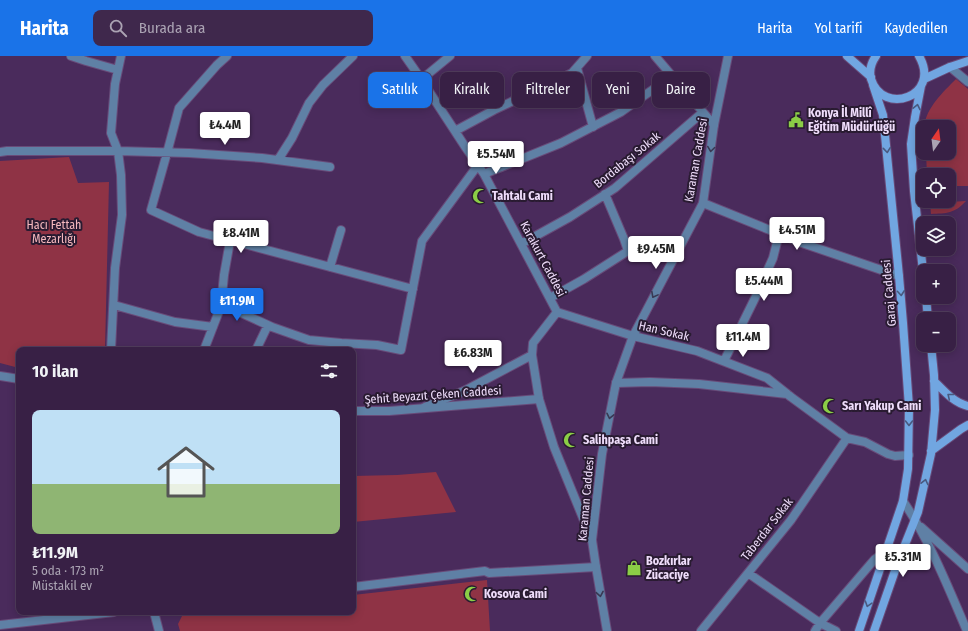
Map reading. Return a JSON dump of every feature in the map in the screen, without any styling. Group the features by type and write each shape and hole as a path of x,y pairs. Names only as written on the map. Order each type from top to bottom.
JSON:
{"main road":[{"path":"847,56 872,81 878,91 893,99 910,97 917,92 923,83 950,67 968,61"},
{"path":"872,81 870,68 876,56"},
{"path":"920,56 925,71 911,144 914,191 922,264"},
{"name":"Garaj Caddesi","path":"859,631 903,501 909,455 908,407 899,276 883,115 872,81"},
{"path":"874,631 898,562 916,522 931,451 935,410 932,352"},
{"path":"934,381 962,405 968,406"},
{"path":"931,451 961,429 968,426"}],"street":[{"path":"72,56 118,70"},
{"path":"112,347 116,268 122,215 121,175 118,151 111,133 115,84 121,56"},
{"path":"227,56 217,65 179,108 151,210 198,232 413,289"},
{"path":"278,160 292,138 309,102 323,85 353,56"},
{"name":"Karakurt Caddesi","path":"405,56 416,72"},
{"path":"431,72 450,56"},
{"path":"455,131 494,110 572,73 587,56"},
{"path":"655,56 669,72"},
{"name":"Karaman Caddesi","path":"607,631 592,540 602,454 616,383 633,336 703,203 714,125 728,56"},
{"path":"950,67 968,82"},
{"path":"577,68 593,127"},
{"path":"484,174 561,143 621,112 652,90"},
{"name":"Karakurt Caddesi","path":"432,95 484,174 557,312"},
{"path":"700,108 714,125"},
{"name":"Bordabaşı Sokak","path":"521,244 570,217 615,188 703,112"},
{"path":"0,152 118,151 233,156 330,167"},
{"path":"221,306 235,310 268,325 309,340 341,347 377,345 401,350 422,241 478,166"},
{"path":"550,298 584,279 628,251 606,194"},
{"path":"703,203 802,243 899,276"},
{"path":"330,267 341,230"},
{"path":"724,361 773,258 779,234"},
{"path":"205,347 221,306 230,241"},
{"path":"114,305 174,322 213,327"},
{"path":"557,312 533,343 532,355 539,399 554,447 592,540"},
{"name":"Han Sokak","path":"557,312 633,336 697,351 767,378 847,438 865,442 895,456 909,455"},
{"path":"257,347 268,325"},
{"path":"421,409 464,391 532,355"},
{"path":"0,376 16,379"},
{"path":"616,383 650,382 699,384 788,394"},
{"name":"Şehit Beyazıt Çeken Caddesi","path":"356,411 421,409 539,399"},
{"name":"Taberdar Sokak","path":"701,631 791,520 847,438"},
{"path":"903,501 916,522 934,557 964,630"},
{"path":"916,522 968,569"},
{"path":"815,631 868,566 885,552"},
{"path":"356,587 486,571 489,573 596,567"},
{"path":"748,574 820,623 836,631"},
{"path":"0,625 88,615"},
{"path":"155,615 159,631"}],"green space":[{"path":"956,79 968,89 968,186 956,186 956,168 927,168 926,160 956,160 956,120 925,120 936,101"},
{"name":"Hacı Fettah Mezarlığı","path":"69,157 78,183 109,182 105,347 16,347 16,367 0,363 0,161"},
{"path":"966,201 954,211 931,214 930,208 956,208 956,202"},
{"path":"436,472 456,512 356,522 356,476"},
{"path":"487,580 490,631 180,631 178,624 182,615 356,615 356,595"}],"place":[{"name":"Konya İl Millî Eğitim Müdürlüğü","path":"796,120"},
{"name":"Tahtalı Cami","path":"480,196"},
{"name":"Sarı Yakup Cami","path":"830,406"},
{"name":"Salihpaşa Cami","path":"571,440"},
{"name":"Bozkırlar Zücaciye","path":"634,568"},
{"name":"Kosova Cami","path":"472,594"}]}
